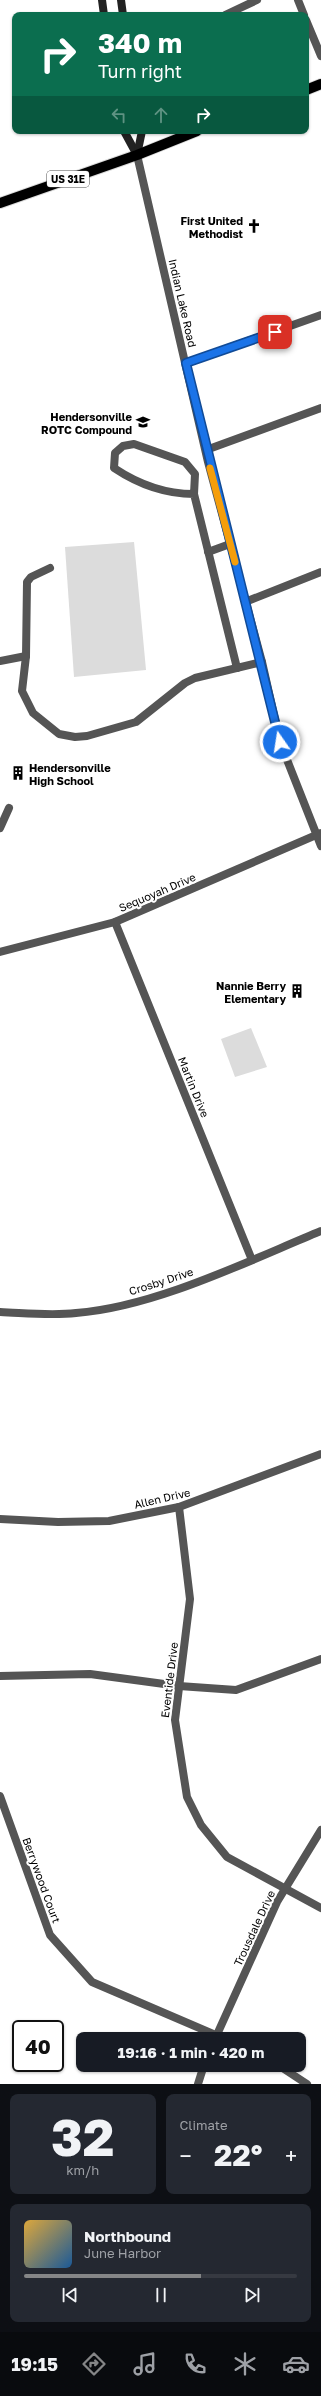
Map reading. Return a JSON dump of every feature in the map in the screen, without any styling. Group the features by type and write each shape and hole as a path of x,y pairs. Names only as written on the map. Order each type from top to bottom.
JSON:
{"main road":[{"path":"102,0 104,12"},
{"path":"121,0 123,12"},
{"path":"309,89 321,84"},
{"path":"126,134 137,155"},
{"path":"137,155 141,134"},
{"name":"US 31E","path":"0,203 137,155 190,134"}],"street":[{"path":"231,12 257,0"},
{"path":"298,0 303,12"},
{"path":"309,27 321,56"},
{"name":"Indian Lake Road","path":"137,155 206,450 262,662 280,742 319,833 321,846"},
{"path":"186,363 321,315"},
{"path":"206,450 321,408"},
{"path":"194,494 174,494 125,475 114,468 115,453 123,446 134,444 185,462 195,474 194,494 237,668"},
{"path":"208,552 230,544"},
{"path":"50,568 31,577 27,582 26,656 22,691 33,713 59,734 75,737 87,736 136,722 185,683 262,662"},
{"path":"246,602 321,572"},
{"path":"0,661 26,656"},
{"path":"0,828 9,808"},
{"name":"Sequoyah Drive","path":"0,952 115,922 319,833"},
{"name":"Martin Drive","path":"115,922 252,1260"},
{"name":"Crosby Drive","path":"0,1312 76,1314 112,1308 154,1297 252,1260 321,1231"},
{"name":"Allen Drive","path":"0,1519 58,1522 109,1521 179,1507 321,1454"},
{"name":"Eventide Drive","path":"179,1507 190,1599 175,1720 187,1796 202,1825 227,1858 321,1908"},
{"path":"0,1676 90,1674 179,1686 236,1690 321,1659"},
{"name":"Berrywood Court","path":"0,1796 50,1935 92,1982 205,2032"},
{"name":"Trousdale Drive","path":"218,2032 277,1902 321,1830"},
{"path":"198,2084 202,2072"},
{"path":"289,2072 307,2084"}],"shaded area":[{"path":"134,542 146,670 74,677 65,547"},
{"path":"251,1028 267,1067 235,1077 221,1039"}],"slow traffic":[{"path":"210,468 235,562"}],"place":[{"name":"First United Methodist","path":"254,226"},
{"name":"Hendersonville ROTC Compound","path":"143,422"},
{"name":"Hendersonville High School","path":"18,773"},
{"name":"Nannie Berry Elementary","path":"297,991"}],"route":[{"path":"275,332 245,344 186,363 208,462 262,662 280,742"}]}
